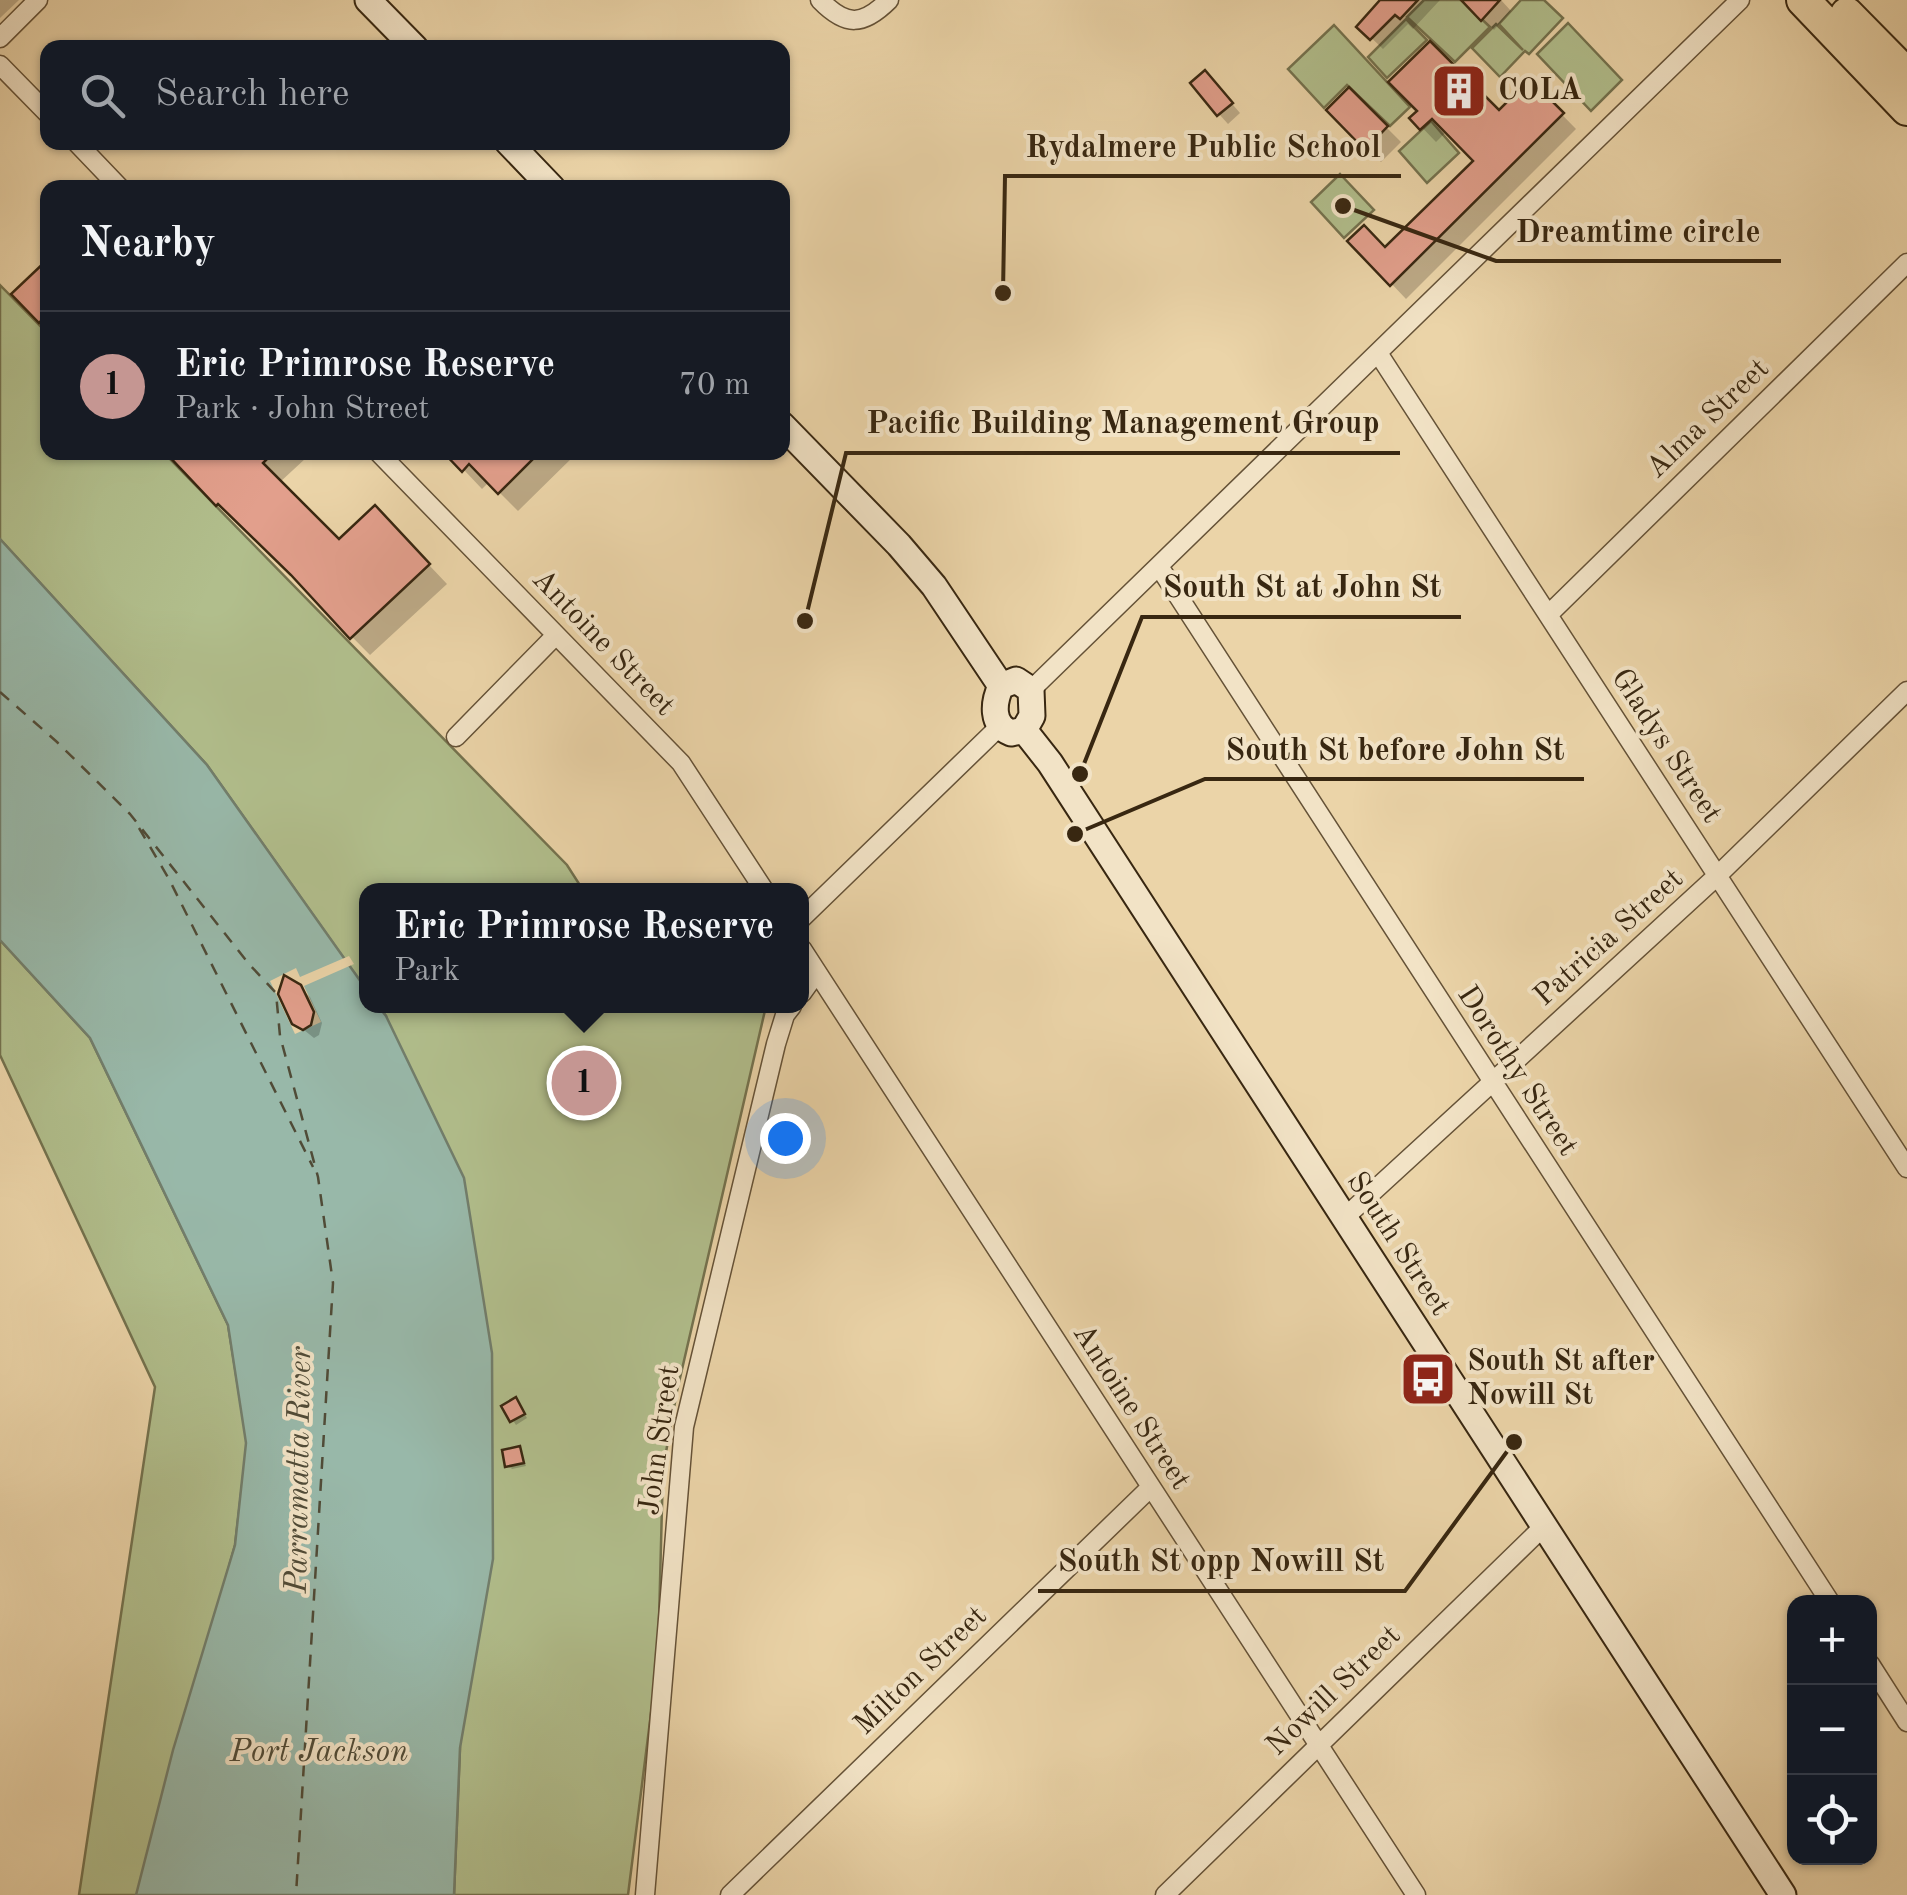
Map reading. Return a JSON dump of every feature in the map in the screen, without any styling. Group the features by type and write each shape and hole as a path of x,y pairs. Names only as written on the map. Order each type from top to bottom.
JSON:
{"highway":[{"path":"1803,0 1907,110"},
{"path":"1833,0 1907,76"}],"street":[{"path":"0,38 38,0"},
{"path":"368,0 406,40"},
{"path":"820,0 834,15 854,20 872,18 889,0"},
{"path":"809,912 1012,728 1032,716 1031,690 1740,0"},
{"path":"0,65 40,106"},
{"path":"84,150 112,180"},
{"path":"516,150 544,180"},
{"name":"Alma Street","path":"1548,615 1907,263"},
{"name":"Gladys Street","path":"1378,353 1906,1165"},
{"path":"790,433 934,586 1001,686 995,714 1012,728"},
{"name":"Antoine Street","path":"386,460 681,763 759,883"},
{"name":"Dorothy Street","path":"1160,568 1825,1595"},
{"path":"456,737 556,635"},
{"path":"1001,686 1016,680 1031,690"},
{"name":"Patricia Street","path":"1343,1219 1717,876 1907,692"},
{"name":"South Street","path":"1012,728 1050,763 1783,1895"},
{"name":"Antoine Street","path":"809,959 1416,1895"},
{"path":"809,983 817,972"},
{"name":"John Street","path":"645,1895 684,1427 787,1013"},
{"name":"Milton Street","path":"730,1895 1151,1487"},
{"name":"Nowill Street","path":"1164,1895 1543,1526"},
{"path":"1877,1675 1907,1722"}],"green space":[{"path":"1424,0 1462,0 1490,27 1455,62 1407,17"},
{"path":"1521,0 1544,0 1563,18 1529,54 1525,51 1500,77 1472,48 1496,24 1523,50 1499,24"},
{"path":"1406,19 1427,40 1387,78 1368,57"},
{"path":"1568,23 1622,80 1591,111 1537,54"},
{"path":"1334,25 1410,107 1390,126 1347,85 1324,108 1288,69"},
{"path":"1431,121 1459,153 1427,183 1399,151"},
{"path":"1340,174 1374,210 1344,238 1311,202"},
{"path":"0,285 40,326 40,460 171,460 567,865 579,883 359,883 359,980 207,765 0,539"},
{"path":"0,940 90,1038 228,1325 247,1443 235,1545 137,1895 79,1895 155,1387 0,1055"},
{"path":"384,1013 764,1013 677,1391 663,1469 658,1658 628,1895 454,1895 460,1748"}],"water":[{"name":"Port Jackson","path":"0,539 207,765 359,979 359,1013 386,1016 464,1178 492,1353 493,1559 460,1748 454,1895 136,1895 173,1750 235,1545 246,1443 228,1325 90,1038 0,940"}],"pier":[{"path":"349,956 354,964 304,986 321,1022 295,1034 270,981 296,968 300,977"}],"building":[{"path":"1380,0 1418,0 1400,19 1395,15 1370,40 1356,27"},
{"path":"1461,0 1500,0 1481,21"},
{"path":"1430,41 1499,110 1530,79 1564,113 1390,286 1347,241 1364,225 1385,247 1473,161 1432,119 1420,130 1409,118 1417,111 1388,82"},
{"path":"1205,70 1233,103 1217,116 1190,83"},
{"path":"1349,87 1388,126 1365,150 1326,110"},
{"path":"40,267 39,323 11,294"},
{"path":"173,460 266,460 263,463 339,539 375,505 430,564 350,639 291,575"},
{"path":"451,460 532,460 498,494 469,464 462,472"},
{"path":"284,975 301,985 314,1012 311,1025 303,1030 292,1024 278,994"},
{"path":"516,1397 525,1414 510,1422 501,1406"},
{"path":"520,1446 524,1463 505,1467 502,1450"}],"ferry route":[{"path":"0,692 130,814 276,993 280,1036 318,1177 333,1283 296,1895"},
{"path":"139,828 169,879 313,1167"}],"place":[{"name":"COLA","path":"1459,91"},
{"name":"Dreamtime circle","path":"1343,206"},
{"name":"Rydalmere Public School","path":"1003,293"},
{"name":"Pacific Building Management Group","path":"805,621"},
{"name":"South St at John St","path":"1080,774"},
{"name":"South St before John St","path":"1075,834"},
{"name":"Eric Primrose Reserve","path":"584,1083"},
{"name":"South St after Nowill St","path":"1428,1379"},
{"name":"South St opp Nowill St","path":"1514,1442"}],"water label":[{"name":"Parramatta River","path":"300,1470"}]}
